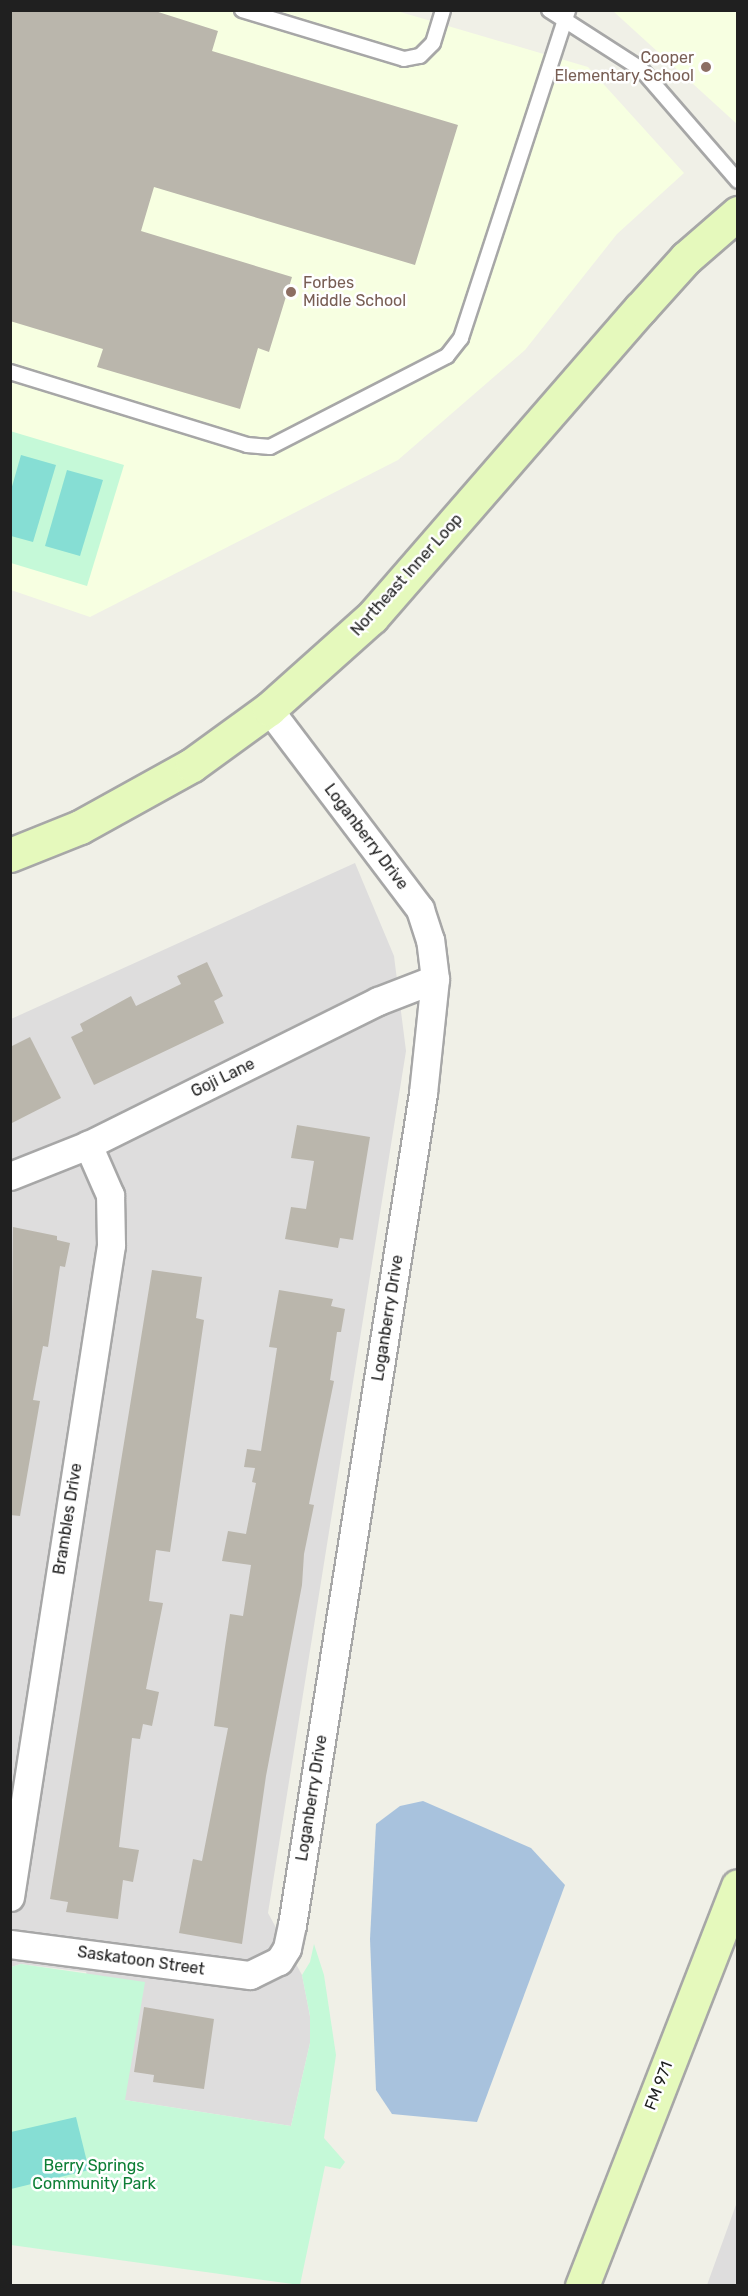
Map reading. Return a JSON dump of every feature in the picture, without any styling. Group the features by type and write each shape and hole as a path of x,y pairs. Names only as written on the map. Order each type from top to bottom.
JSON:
{"main road":[{"name":"Northeast Inner Loop","path":"10,855 80,827 192,765 269,709 372,617 678,266 738,213"},
{"name":"FM 971","path":"582,2286 738,1886"}],"street":[{"name":"Loganberry Drive","path":"269,709 420,909 430,940 435,979 423,1093 292,1925 287,1948 270,1968"},
{"name":"Goji Lane","path":"10,1176 88,1145 378,1001 435,979"},
{"name":"Brambles Drive","path":"10,1897 111,1245 110,1195 88,1145"},
{"name":"Saskatoon Street","path":"10,1944 232,1974 250,1975 270,1968"}],"lane":[{"path":"242,10 404,58 420,56 433,43 443,10"},
{"path":"549,10 566,14 641,69 738,181"},
{"path":"10,372 247,445 270,447 447,356 461,338 566,14"}],"shaded area":[{"name":"Forbes Middle School","path":"11,11 397,11 588,67 684,173 617,234 525,350 398,460 90,617 11,590"},
{"name":"Cooper Elementary School","path":"613,11 737,11 737,124"},
{"path":"21,455 56,465 33,542 11,536 11,490"},
{"path":"67,470 103,480 80,556 45,546"},
{"path":"355,863 394,956 406,1051 268,1913 302,1975 310,2016 310,2043 291,2126 125,2100 86,1972 21,1964 11,1967 11,1019"},
{"path":"423,1801 531,1848 565,1885 477,2122 392,2114 376,2090 370,1939 376,1824 400,1806"},
{"path":"76,2117 89,2170 11,2189 11,2132"},
{"path":"737,2202 737,2285 707,2285"}],"green space":[{"path":"10,431 124,465 87,586 11,563"},
{"name":"Berry Springs Community Park","path":"314,1944 324,1975 336,2055 324,2138 345,2162 340,2169 325,2166 300,2285 11,2245 11,1967 21,1964 145,1982 125,2100 291,2126 310,2043 310,2016 302,1975 310,1962"}],"building":[{"path":"10,10 152,10 218,31 212,51 458,125 415,265 154,187 141,231 292,277 269,352 258,348 240,409 97,367 103,349 10,321"},
{"path":"207,962 223,996 214,1001 224,1023 94,1085 71,1037 83,1031 80,1024 131,996 136,1006 181,984 177,976"},
{"path":"30,1037 61,1098 10,1124 10,1047"},
{"path":"297,1125 370,1137 353,1240 340,1238 338,1248 285,1239 291,1207 306,1209 314,1161 291,1158"},
{"path":"13,1227 57,1236 57,1240 70,1243 65,1267 60,1266 48,1347 43,1346 33,1400 40,1401 20,1516 10,1515"},
{"path":"152,1270 202,1277 196,1318 204,1320 170,1552 156,1550 149,1601 163,1603 146,1689 159,1692 152,1726 143,1724 140,1739 132,1738 119,1847 139,1850 133,1882 123,1880 118,1919 66,1912 68,1902 50,1899"},
{"path":"279,1290 333,1299 331,1306 345,1309 341,1332 337,1332 330,1380 334,1381 309,1504 314,1505 304,1554 302,1585 266,1776 242,1944 179,1933 193,1859 202,1861 228,1728 214,1726 225,1647 230,1614 243,1616 251,1565 222,1561 228,1531 246,1534 256,1483 252,1482 255,1468 244,1467 247,1449 261,1451 277,1348 269,1347"},
{"path":"144,2007 214,2019 204,2089 153,2082 154,2075 134,2072"}],"place":[{"name":"Cooper Elementary School","path":"706,67"},
{"name":"Forbes Middle School","path":"291,292"}]}
